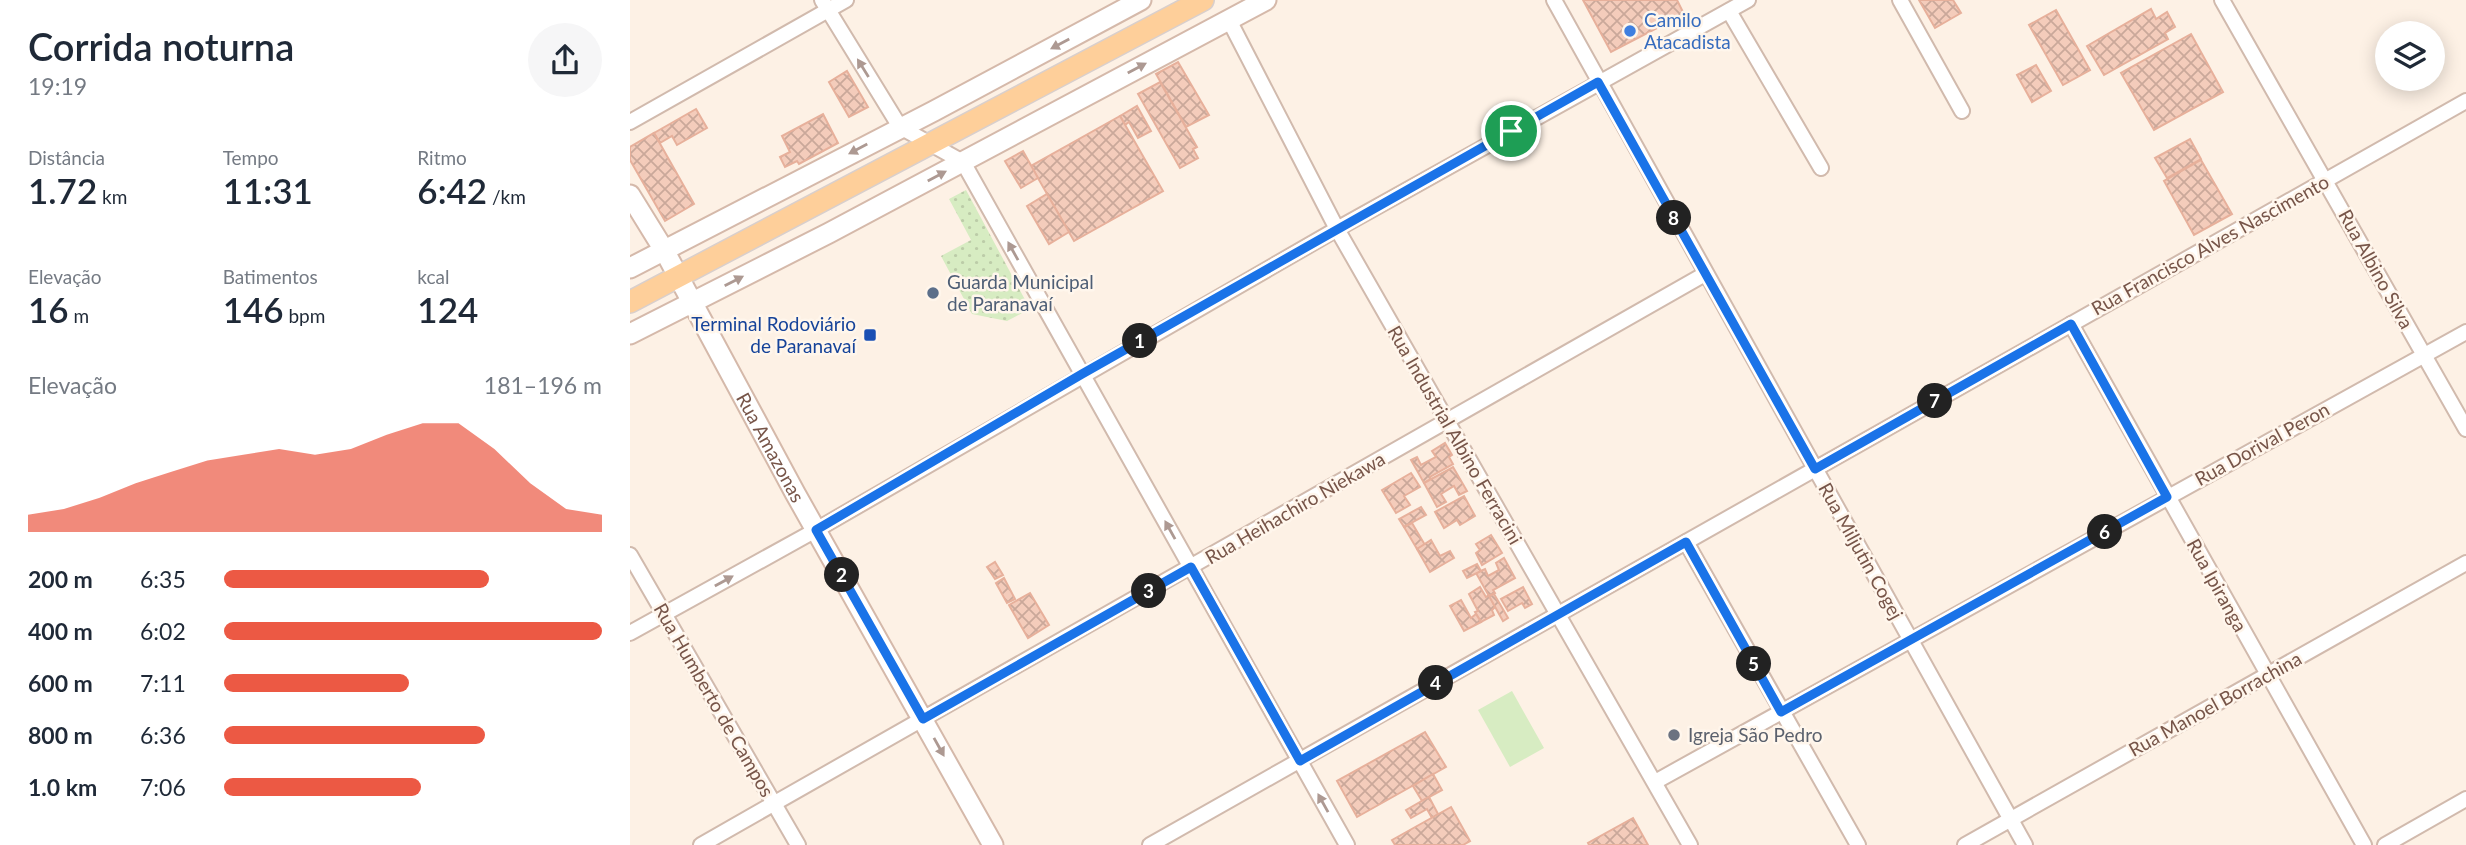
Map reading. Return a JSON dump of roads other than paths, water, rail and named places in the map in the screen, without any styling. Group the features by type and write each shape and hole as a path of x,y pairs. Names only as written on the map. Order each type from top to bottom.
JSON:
{"main road":[{"path":"630,302 1203,0"}],"street":[{"path":"630,122 825,5 846,0"},
{"path":"630,268 1141,0"},
{"path":"630,334 963,162 1266,0"},
{"name":"Rua Miljutin Cogej","path":"1554,0 2025,845"},
{"path":"630,633 816,530 1337,229 1748,0"},
{"path":"1900,0 1962,111"},
{"name":"Rua Albino Silva","path":"2222,0 2466,429"},
{"path":"825,5 900,127 963,162 1347,845"},
{"path":"1729,10 1821,167"},
{"name":"Rua Industrial Albino Ferracini","path":"1229,20 1337,229 1690,845"},
{"name":"Rua Francisco Alves Nascimento","path":"1150,845 2466,101"},
{"name":"Rua Amazonas","path":"630,195 664,250 816,530 993,845"},
{"name":"Rua Heihachiro Niekawa","path":"701,845 1705,274"},
{"name":"Rua Ipiranga","path":"2071,324 2364,845"},
{"name":"Rua Dorival Peron","path":"1655,782 2466,332"},
{"path":"1686,542 1858,845"},
{"name":"Rua Humberto de Campos","path":"630,555 798,845"},
{"name":"Rua Manoel Borrachina","path":"1965,845 2466,563"},
{"path":"2385,845 2466,799"}],"place":[{"name":"Camilo Atacadista","path":"1630,31"},
{"name":"Guarda Municipal de Paranavaí","path":"933,293"},
{"name":"Terminal Rodoviário de Paranavaí","path":"870,335"},
{"name":"Igreja São Pedro","path":"1674,735"}]}
